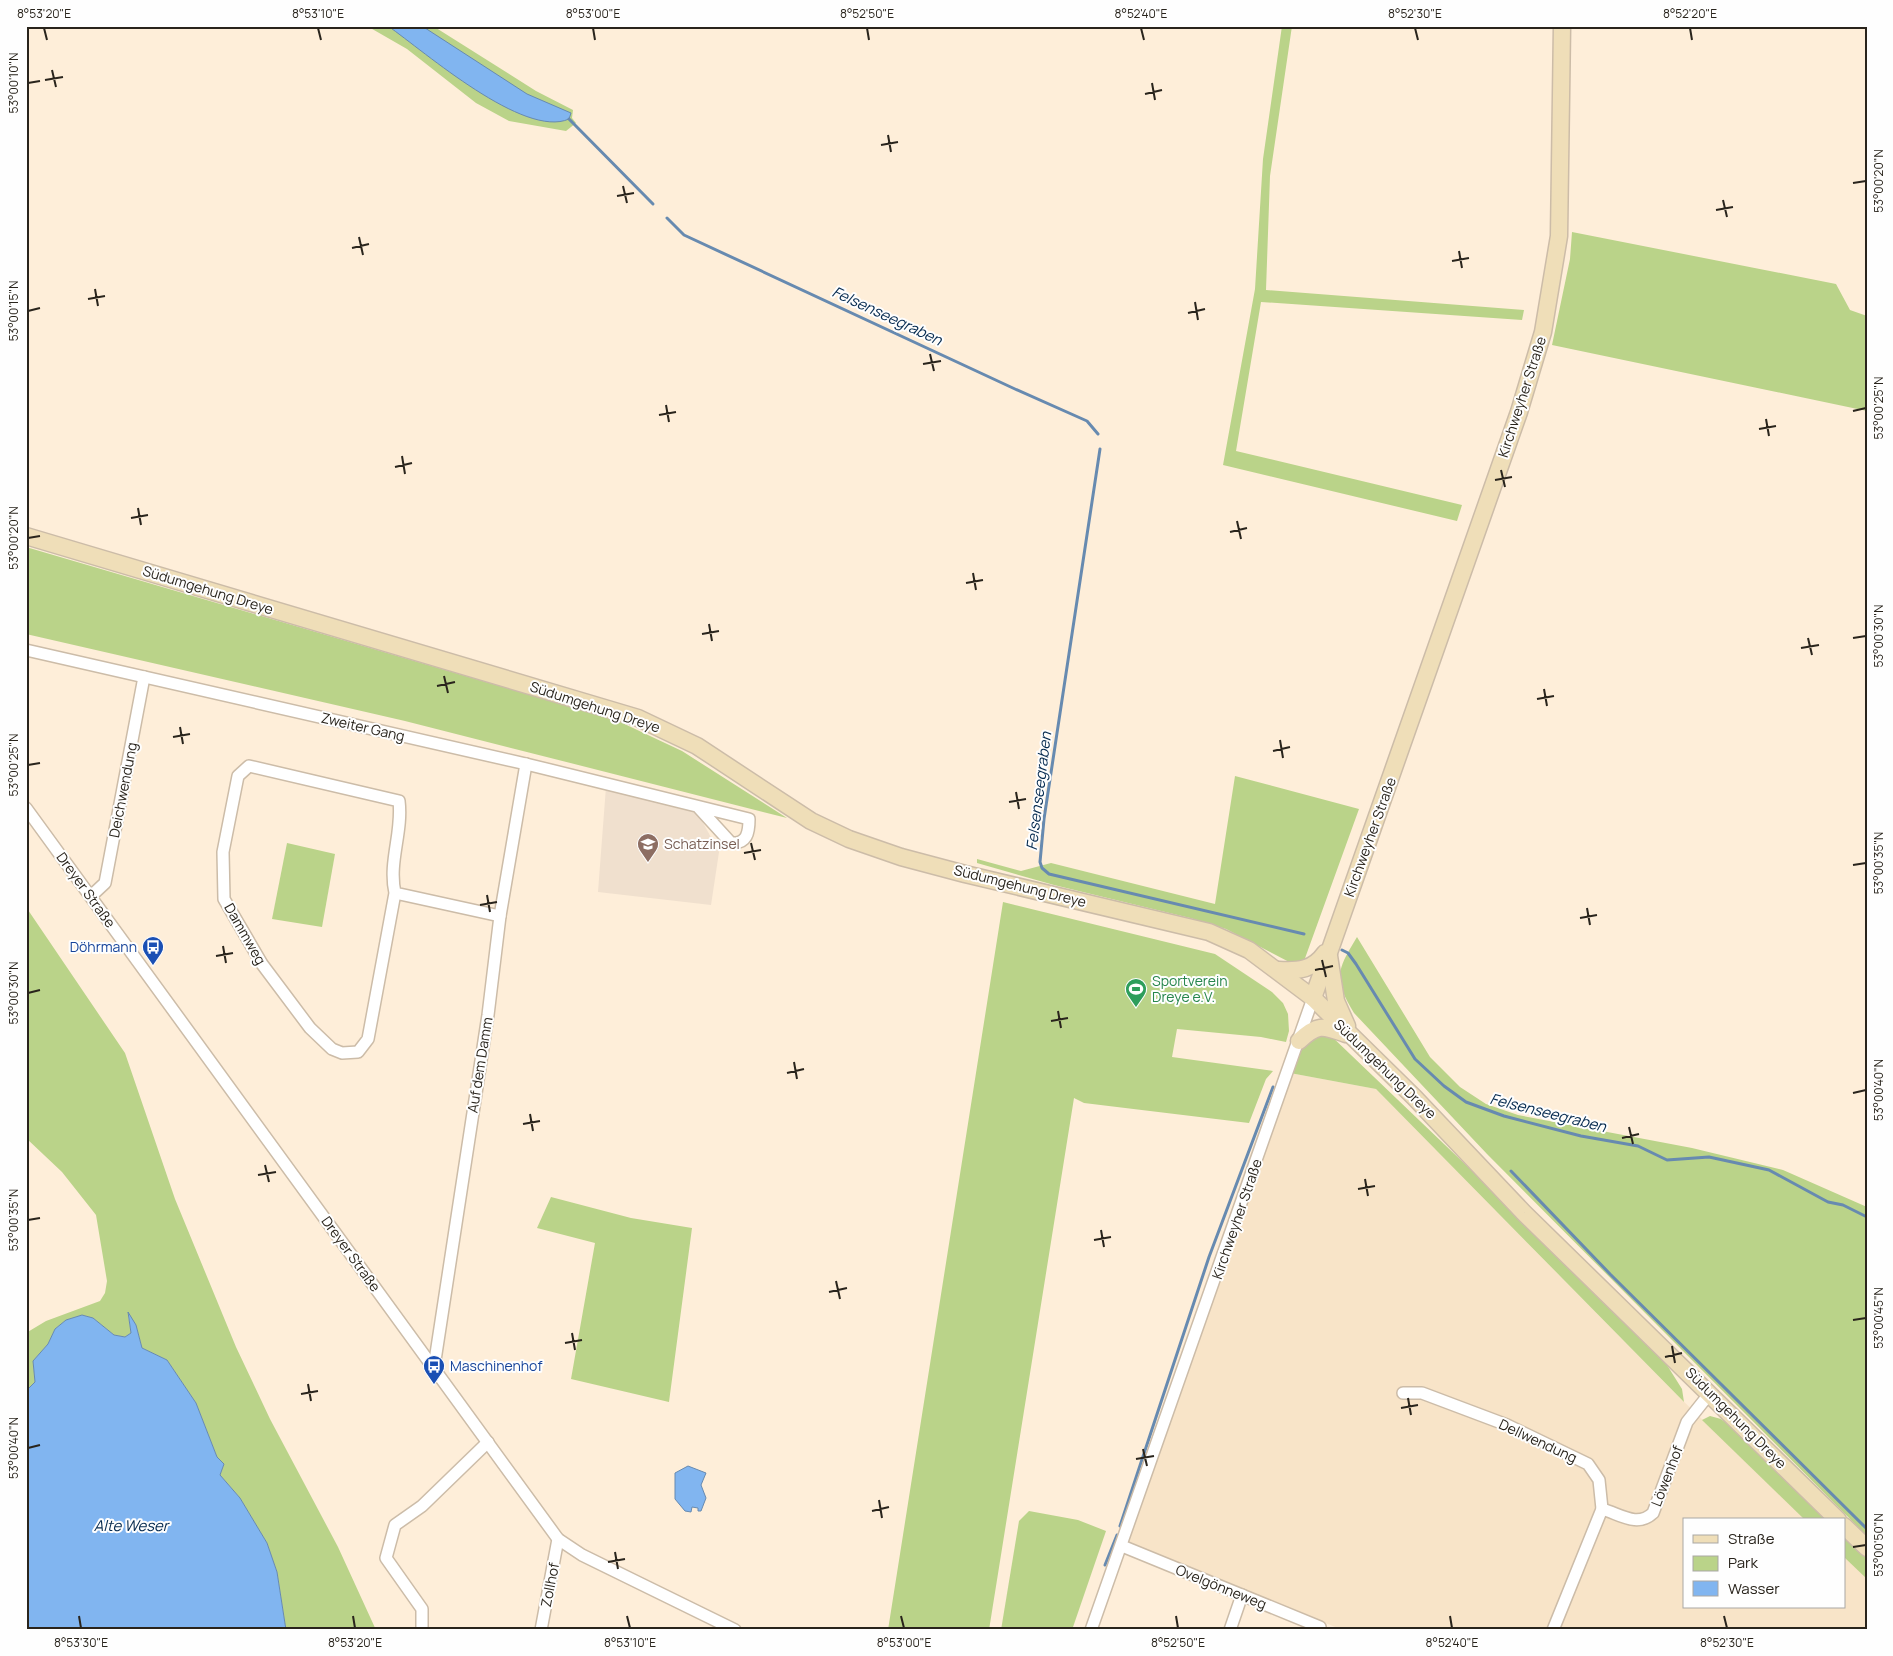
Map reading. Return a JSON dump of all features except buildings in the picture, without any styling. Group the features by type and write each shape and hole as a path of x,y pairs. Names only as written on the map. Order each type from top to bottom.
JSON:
{"main road":[{"name":"Kirchweyher Straße","path":"1313,998 1328,949 1366,848 1519,412 1543,332 1560,236 1562,26"},
{"name":"Südumgehung Dreye","path":"26,536 638,718 697,746 811,821 849,839 901,857 1209,932 1250,950 1279,970 1313,998 1414,1096 1524,1213 1836,1518"},
{"path":"1279,970 1306,970 1318,963 1328,949"},
{"path":"1328,949 1336,1000 1342,1018 1353,1038"},
{"path":"1299,1041 1310,1031 1318,1027 1326,1027 1353,1038"},
{"path":"1846,1528 1867,1548"}],"street":[{"name":"Zweiter Gang","path":"26,650 526,764 699,808"},
{"name":"Deichwendung","path":"91,896 104,884 144,677"},
{"name":"Auf dem Damm","path":"434,1367 488,1015 500,916 526,764"},
{"name":"Dammweg","path":"249,766 399,801 401,815 391,876 395,893 368,1040 358,1052 342,1053 332,1049 310,1028 262,964 224,898 223,852 238,776 249,766"},
{"name":"Dreyer Straße","path":"26,808 91,896 168,1006 558,1539 582,1555 735,1630"},
{"path":"395,893 500,916"},
{"name":"Kirchweyher Straße","path":"1091,1630 1313,998"},
{"name":"Dellwendung","path":"1403,1393 1422,1393 1507,1425 1588,1464 1599,1480 1602,1509 1553,1630"},
{"name":"Löwenhof","path":"1602,1509 1637,1521 1645,1520 1653,1513 1687,1422 1710,1393"},
{"path":"422,1630 422,1609 386,1558 394,1525 422,1506 488,1442"},
{"name":"Zollhof","path":"541,1630 558,1539"},
{"name":"Ovelgönneweg","path":"1122,1546 1320,1628"},
{"path":"1230,1630 1242,1595"}],"shaded area":[{"path":"606,787 696,810 719,852 711,905 598,892"},
{"path":"1290,1073 1376,1089 1679,1397 1805,1518 1683,1518 1683,1608 1846,1608 1846,1557 1867,1577 1867,1630 1343,1630 1125,1544"}],"green space":[{"path":"367,26 433,26 536,91 573,110 572,118 576,123 566,131 509,121 476,103 407,49"},
{"path":"1282,26 1292,26 1270,176 1266,290 1524,310 1522,320 1261,302 1236,451 1462,505 1457,521 1223,465 1255,289 1263,159"},
{"path":"1572,232 1836,284 1850,310 1867,316 1867,411 1552,345 1570,259"},
{"path":"26,547 616,720 682,751 787,818 405,721 26,634"},
{"path":"1235,776 1359,809 1304,961 1293,964 1226,929 1190,918 1054,885 977,863 977,859 1021,871 1051,863 1215,904"},
{"path":"287,843 335,854 322,927 272,919"},
{"path":"1003,902 1215,954 1272,992 1283,1003 1288,1014 1289,1031 1286,1042 1261,1037 1177,1029 1172,1057 1273,1071 1266,1079 1249,1123 1084,1103 1074,1098 989,1630 888,1630"},
{"path":"26,907 125,1053 175,1199 236,1347 270,1419 338,1547 376,1630 286,1630 277,1572 267,1543 240,1498 220,1475 224,1464 217,1457 196,1403 167,1360 142,1348 136,1325 128,1314 131,1333 125,1337 114,1335 93,1318 82,1315 66,1320 55,1329 48,1344 33,1361 35,1382 26,1391 26,1333 46,1321 100,1301 105,1293 107,1281 96,1215 62,1172 26,1138"},
{"path":"1357,937 1430,1057 1460,1087 1486,1104 1518,1115 1692,1148 1783,1170 1867,1207 1867,1536 1487,1154 1354,1013 1343,991 1340,974 1345,958"},
{"path":"1327,1032 1655,1346 1682,1389 1684,1402 1376,1089 1290,1073 1305,1043"},
{"path":"551,1197 631,1218 692,1228 669,1402 571,1379 595,1243 537,1228"},
{"path":"1710,1416 1721,1419 1735,1430 1825,1518 1803,1518 1702,1420"},
{"path":"1029,1511 1078,1520 1106,1531 1072,1630 1001,1630 1019,1521"},
{"path":"1846,1538 1867,1559 1867,1579 1846,1559"}],"water":[{"path":"388,26 422,26 527,94 571,113 569,119 550,122 527,117 502,105 450,72"},
{"name":"Alte Weser","path":"128,1312 136,1325 142,1348 167,1360 196,1403 217,1457 224,1464 220,1475 240,1498 267,1543 277,1572 286,1630 26,1630 26,1391 35,1382 33,1361 48,1344 55,1329 66,1320 82,1315 93,1318 114,1335 125,1337 131,1333"},
{"path":"688,1466 706,1473 701,1485 706,1498 701,1511 698,1511 698,1508 692,1507 691,1512 685,1511 675,1499 675,1473"}],"waterway":[{"name":"Felsenseegraben","path":"569,119 653,204"},
{"name":"Felsenseegraben","path":"667,218 684,235 1087,421 1098,434"},
{"name":"Felsenseegraben","path":"1100,449 1044,819 1040,862 1042,868 1049,874 1304,934"},
{"name":"Felsenseegraben","path":"1342,950 1348,953 1356,964 1415,1059 1444,1086 1466,1102 1504,1116 1581,1136 1638,1146 1667,1160 1709,1157 1769,1170 1828,1202 1843,1205 1867,1217"},
{"path":"1120,1526 1209,1257 1273,1087"},
{"path":"1511,1171 1610,1274 1867,1529"},
{"path":"1105,1565 1117,1535"}],"place":[{"name":"Schatzinsel","path":"648,863"},
{"name":"Döhrmann","path":"153,966"},
{"name":"Sportverein Dreye e.V.","path":"1136,1008"},
{"name":"Maschinenhof","path":"434,1385"}]}
